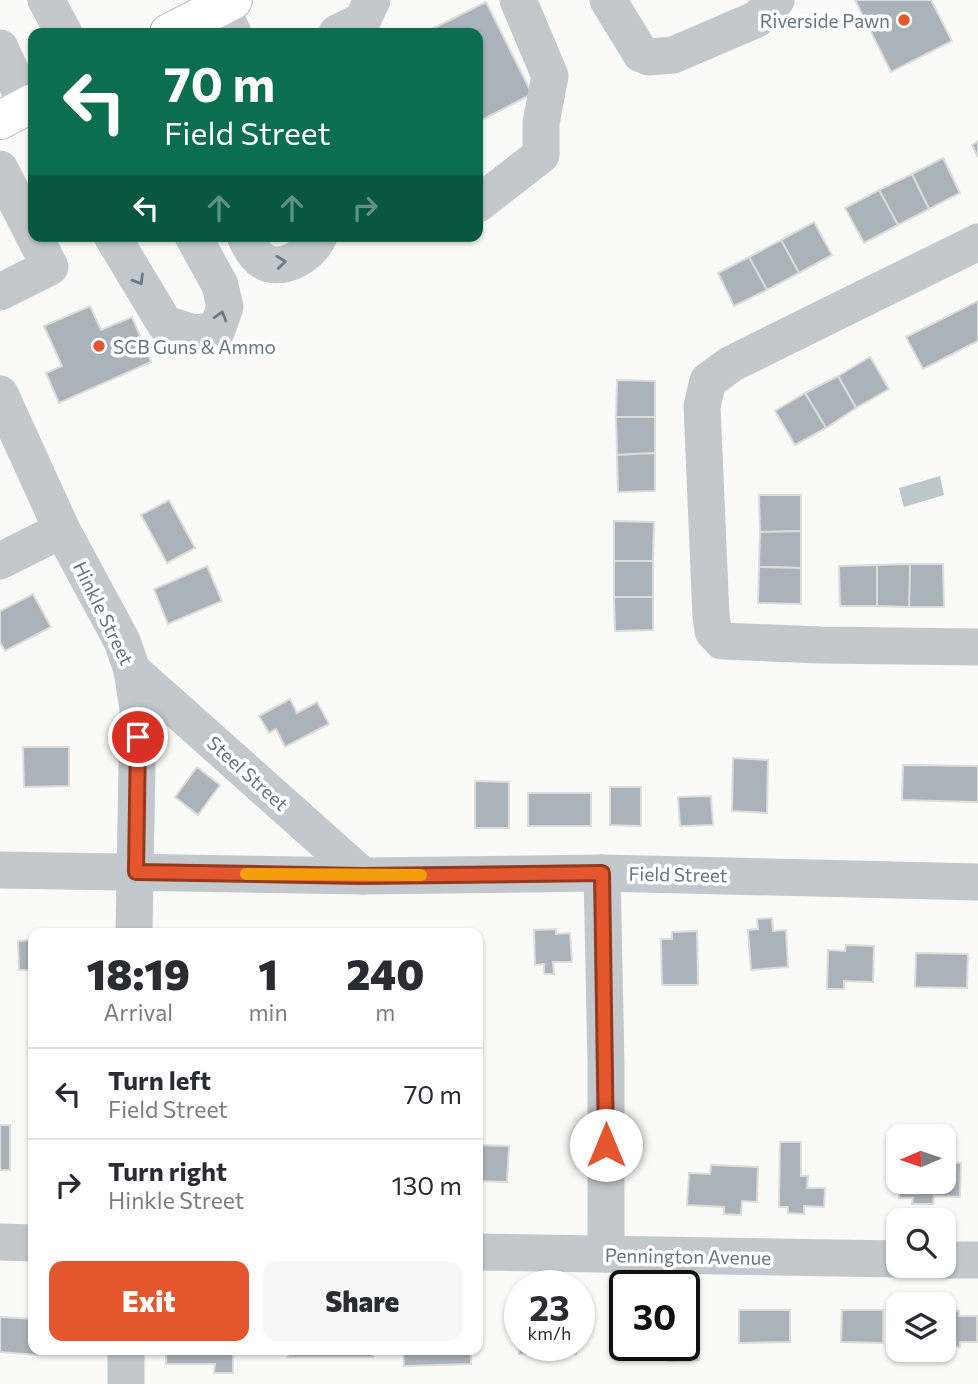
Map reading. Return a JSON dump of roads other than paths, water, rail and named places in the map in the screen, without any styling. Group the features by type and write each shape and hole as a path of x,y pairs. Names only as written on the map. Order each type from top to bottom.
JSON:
{"main road":[{"path":"184,28 229,13"}],"street":[{"path":"46,0 61,28"},
{"path":"347,28 362,21 372,0"},
{"path":"483,200 541,155 541,123 550,76 518,0"},
{"path":"608,0 641,54 649,57 673,55 757,19 776,0"},
{"path":"0,48 20,110"},
{"path":"0,169 28,223"},
{"path":"0,292 50,267 38,242"},
{"path":"116,242 165,324 194,333 217,330 225,307 220,285 196,242"},
{"path":"249,242 260,260 271,264 284,264 299,259 312,249 316,242"},
{"path":"978,242 731,364 708,381 702,406 711,616 713,631 722,640 820,645 978,647"},
{"name":"Hinkle Street","path":"0,394 62,530 122,641 132,670 138,709 134,928"},
{"path":"0,561 62,530"},
{"name":"Steel Street","path":"132,670 363,876"},
{"name":"Field Street","path":"0,870 363,876 602,873 978,882"},
{"path":"602,873 606,1254"},
{"path":"0,1242 28,1243"},
{"name":"Pennington Avenue","path":"483,1252 886,1259"},
{"path":"956,1260 978,1261"},
{"path":"125,1384 126,1355"}],"place":[{"name":"Riverside Pawn","path":"904,20"},
{"name":"SCB Guns & Ammo","path":"99,346"}]}
